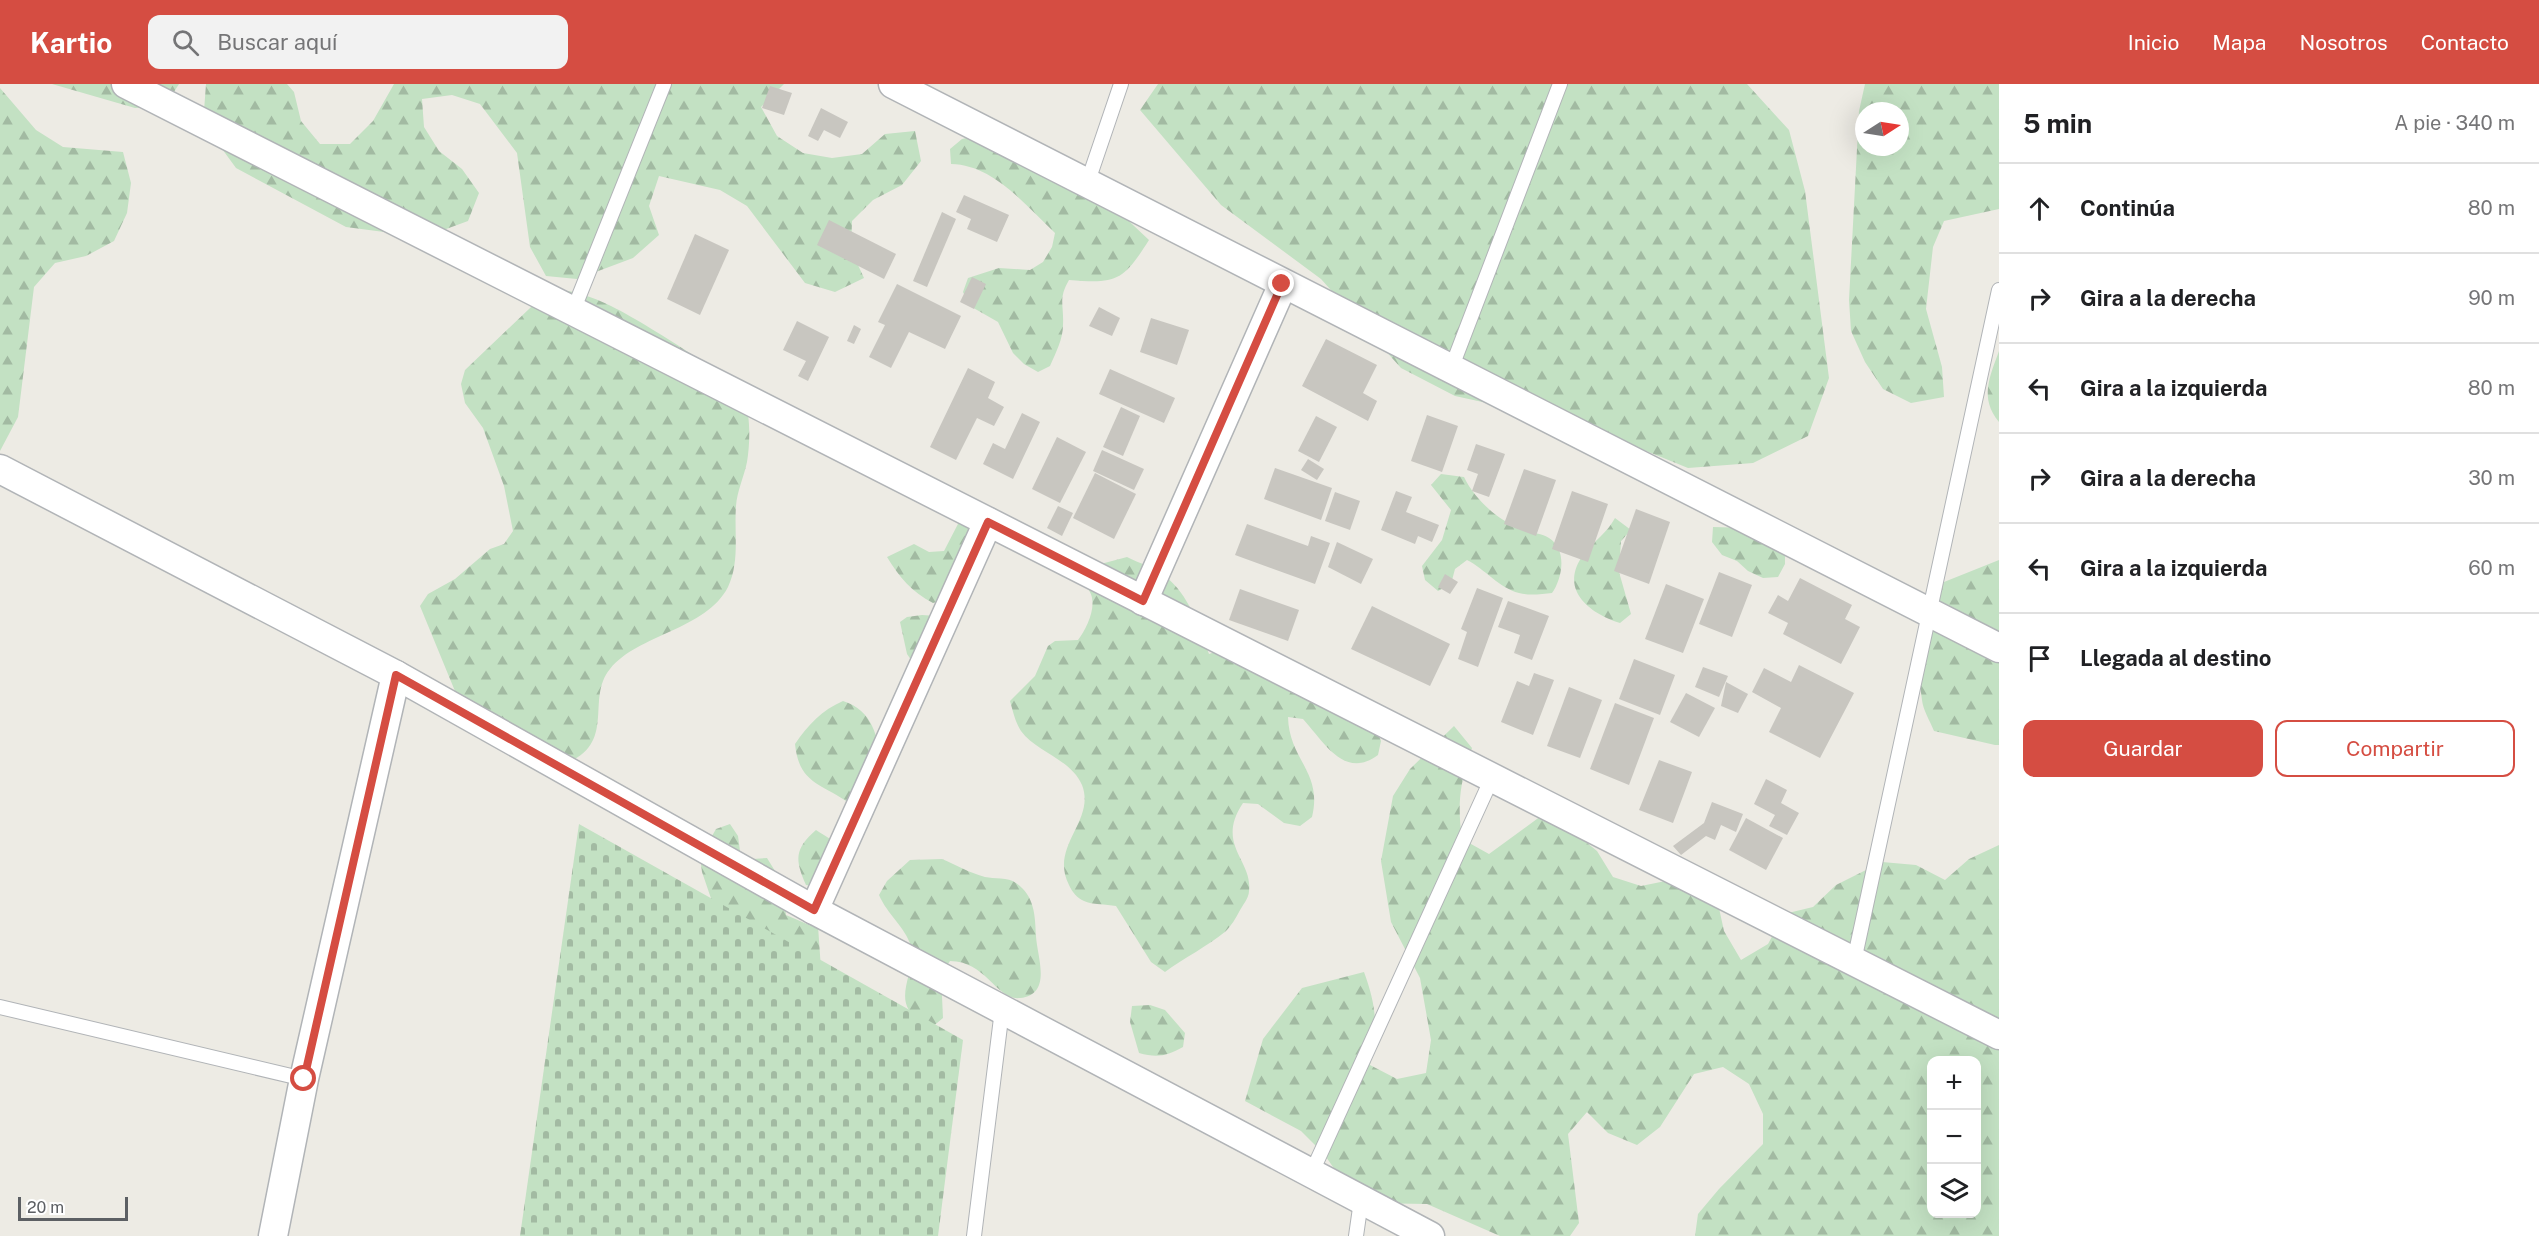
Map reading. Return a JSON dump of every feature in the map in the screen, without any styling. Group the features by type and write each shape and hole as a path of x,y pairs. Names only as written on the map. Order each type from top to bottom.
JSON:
{"street":[{"path":"126,84 1999,1035"},
{"path":"893,84 1999,648"},
{"path":"1143,601 1282,284"},
{"path":"0,469 396,675 814,910 1430,1236"},
{"path":"814,910 988,522"},
{"path":"273,1236 304,1079 396,675"}],"lane":[{"path":"573,311 664,84"},
{"path":"1087,184 1121,84"},
{"path":"1451,369 1560,84"},
{"path":"1854,962 1999,290"},
{"path":"1311,1174 1492,778"},
{"path":"0,1007 304,1079"},
{"path":"974,1236 1002,1010"},
{"path":"1356,1236 1361,1201"}],"green space":[{"path":"52,84 179,84 165,106 135,108"},
{"path":"206,84 287,84 294,92 301,121 320,144 350,144 373,121 394,84 784,84 761,107 777,136 803,153 832,158 862,154 885,134 915,131 921,161 902,185 873,200 852,221 851,250 864,278 835,292 805,283 747,206 720,190 659,176 649,206 659,235 633,258 577,279 546,276 530,247 517,153 480,104 452,95 422,99 424,127 439,151 462,169 479,193 468,221 438,232 407,235 346,227 236,168 217,142 204,111"},
{"path":"1158,84 1747,84 1789,130 1805,191 1829,378 1808,436 1753,463 1688,468 1575,422 1455,396 1401,368 1321,279 1221,205 1140,110"},
{"path":"1865,84 1999,84 1999,209 1944,221 1933,247 1926,309 1942,367 1944,397 1911,403 1883,389 1865,362 1851,331 1849,300 1857,156 1909,156 1909,102 1861,102"},
{"path":"0,88 36,130 63,147 123,152 131,183 127,213 114,241 86,256 55,263 34,287 18,417 0,451"},
{"path":"993,132 1116,209 1149,240 1132,264 1117,277 1098,281 1069,280 1063,297 1063,330 1060,340 1050,366 1038,372 1024,364 1013,353 998,322 970,306 963,292 968,278 999,268 1030,270 1043,262 1052,247 1055,233 1008,188 995,179 967,166 951,164 950,149 962,139"},
{"path":"550,289 581,294 611,306 641,322 705,364 738,390 744,399 749,430 747,462 736,506 734,568 728,587 718,601 704,613 637,647 610,669 603,681 600,694 596,733 590,745 580,755 564,764 457,696 420,606 428,594 455,579 490,549 504,544 513,531 504,486 483,428 465,403 461,384 465,370"},
{"path":"1999,351 1999,422 1989,404 1988,387"},
{"path":"1441,474 1464,477 1474,494 1496,515 1513,526 1546,536 1555,543 1561,557 1561,565 1556,587 1552,593 1527,594 1512,591 1467,560 1455,569 1451,584 1438,591 1425,580 1422,566 1442,540 1451,510 1431,485"},
{"path":"1615,518 1631,530 1621,541 1619,572 1631,614 1620,623 1608,619 1588,606 1580,598 1574,578 1577,566 1584,554"},
{"path":"959,522 974,527 947,599 933,603 907,583 887,557 914,544 929,552 944,551"},
{"path":"1713,527 1750,528 1785,550 1785,564 1778,577 1763,578 1748,571 1737,561 1722,555 1712,542"},
{"path":"1127,557 1165,576 1181,592 1209,654 1247,641 1375,727 1381,741 1378,755 1366,762 1345,761 1327,747 1303,719 1288,717 1294,744 1313,788 1312,817 1300,826 1284,823 1258,804 1243,803 1235,818 1233,830 1237,851 1249,880 1247,899 1226,931 1165,972 1151,962 1116,906 1084,901 1070,888 1064,871 1065,858 1083,810 1085,798 1082,785 1070,769 1035,745 1021,731 1010,701 1035,676 1048,646 1055,641 1078,640 1082,634 1089,621 1092,605 1090,592 1085,586 1097,565"},
{"path":"1999,560 1999,745 1995,745 1934,731 1923,704 1920,669 1927,625 1944,582"},
{"path":"937,616 916,667 907,654 900,622 907,617"},
{"path":"843,701 864,713 870,722 878,744 885,780 849,803 806,775 797,757 795,744 816,719"},
{"path":"1454,726 1472,748 1461,793 1462,839 1489,854 1541,816 1571,830 1597,851 1613,877 1641,886 1700,874 1717,899 1724,931 1741,960 1768,944 1784,914 1813,907 1836,885 1882,862 1916,865 1945,880 1969,859 1999,845 1999,1236 1695,1236 1698,1214 1763,1144 1763,1114 1749,1084 1723,1067 1694,1074 1660,1127 1637,1145 1608,1133 1587,1112 1568,1134 1579,1223 1570,1236 1500,1236 1427,1204 1366,1203 1342,1180 1324,1154 1301,1131 1245,1101 1263,1039 1302,988 1364,972 1372,996 1375,1018 1370,1065 1397,1079 1426,1073 1431,1040 1420,978 1391,922 1381,861 1393,796 1410,769"},
{"path":"579,824 963,1040 938,1236 520,1236"},
{"path":"730,824 738,836 740,851 753,859 767,858 783,884 786,915 814,927 818,926 821,969 717,916 702,872 700,857 716,829"},
{"path":"816,830 836,843 845,858 846,876 828,886 806,885 800,869 800,849"},
{"path":"942,859 979,875 1013,881 1022,888 1033,907 1041,973 1037,990 1020,998 1012,997 973,967 950,961 941,975 943,1018 931,1028 911,1013 906,1003 906,987 912,962 911,946 905,933 879,895 887,881 910,860"},
{"path":"1150,1005 1165,1010 1185,1033 1183,1047 1162,1055 1139,1053 1130,1022 1132,1006"}],"building":[{"path":"770,86 792,93 784,115 762,108"},
{"path":"821,108 848,122 840,138 824,130 818,141 808,136"},
{"path":"964,195 1009,215 997,242 967,229 971,219 956,212"},
{"path":"942,212 956,219 927,287 913,281"},
{"path":"829,220 896,254 884,279 817,245"},
{"path":"695,234 729,250 700,315 667,299"},
{"path":"972,277 986,284 974,309 960,302"},
{"path":"897,284 961,316 945,349 909,332 891,368 869,357 885,325 878,322"},
{"path":"1099,307 1120,318 1112,336 1089,326"},
{"path":"1151,318 1189,330 1177,365 1140,352"},
{"path":"797,321 829,337 808,381 798,376 806,361 783,350"},
{"path":"854,325 861,329 854,344 847,341"},
{"path":"1326,339 1377,365 1363,393 1377,401 1368,421 1302,386"},
{"path":"968,368 995,382 988,398 1004,407 994,426 977,418 956,460 930,447"},
{"path":"1110,369 1175,398 1164,423 1099,394"},
{"path":"1121,407 1140,416 1123,456 1103,447"},
{"path":"1022,413 1040,422 1013,479 983,464 993,443 1005,449"},
{"path":"1427,415 1458,426 1442,472 1411,461"},
{"path":"1316,416 1337,427 1319,462 1298,451"},
{"path":"1057,437 1086,452 1060,503 1032,489"},
{"path":"1476,444 1505,454 1489,497 1472,491 1478,474 1467,470"},
{"path":"1102,450 1144,469 1134,490 1093,471"},
{"path":"1308,459 1324,469 1317,480 1301,470"},
{"path":"1275,468 1332,488 1321,520 1264,499"},
{"path":"1524,469 1556,480 1536,536 1504,524"},
{"path":"1095,473 1136,494 1114,539 1073,518"},
{"path":"1396,491 1412,497 1406,512 1439,525 1432,542 1418,536 1415,544 1381,530"},
{"path":"1572,491 1608,504 1588,562 1552,549"},
{"path":"1335,492 1360,501 1350,530 1325,521"},
{"path":"1058,506 1073,513 1062,536 1047,528"},
{"path":"1636,509 1670,522 1649,584 1614,571"},
{"path":"1247,524 1308,546 1311,536 1330,543 1315,584 1235,555"},
{"path":"1337,542 1373,559 1361,584 1328,567"},
{"path":"1719,572 1752,585 1732,637 1699,624"},
{"path":"1445,574 1458,582 1450,594 1438,587"},
{"path":"1800,578 1852,605 1845,619 1860,627 1841,664 1783,634 1788,623 1768,613 1778,595 1788,601"},
{"path":"1666,584 1704,599 1683,653 1645,639"},
{"path":"1477,588 1503,598 1478,667 1458,659 1467,632 1461,629"},
{"path":"1240,589 1299,610 1288,641 1229,620"},
{"path":"1508,601 1549,616 1532,660 1514,653 1520,635 1498,627"},
{"path":"1372,606 1450,644 1430,686 1351,649"},
{"path":"1634,659 1675,675 1660,715 1619,699"},
{"path":"1799,665 1854,693 1820,758 1769,732 1781,708 1752,692 1764,668 1791,682"},
{"path":"1703,667 1728,676 1719,697 1695,687"},
{"path":"1534,673 1554,680 1533,735 1501,722 1517,681 1529,686"},
{"path":"1726,682 1748,694 1738,713 1721,706"},
{"path":"1569,687 1602,700 1580,758 1547,746"},
{"path":"1686,693 1715,708 1699,737 1670,722"},
{"path":"1615,703 1654,718 1629,785 1590,769"},
{"path":"1659,760 1692,772 1673,823 1639,810"},
{"path":"1766,779 1787,790 1781,803 1799,813 1787,835 1769,826 1775,815 1754,804"},
{"path":"1712,802 1743,814 1736,832 1721,825 1715,840 1706,836 1681,855 1673,846 1704,823"},
{"path":"1746,818 1783,838 1766,870 1729,850"}],"route":[{"path":"304,1079 396,675 814,910 988,522 1143,601 1282,284"}]}
